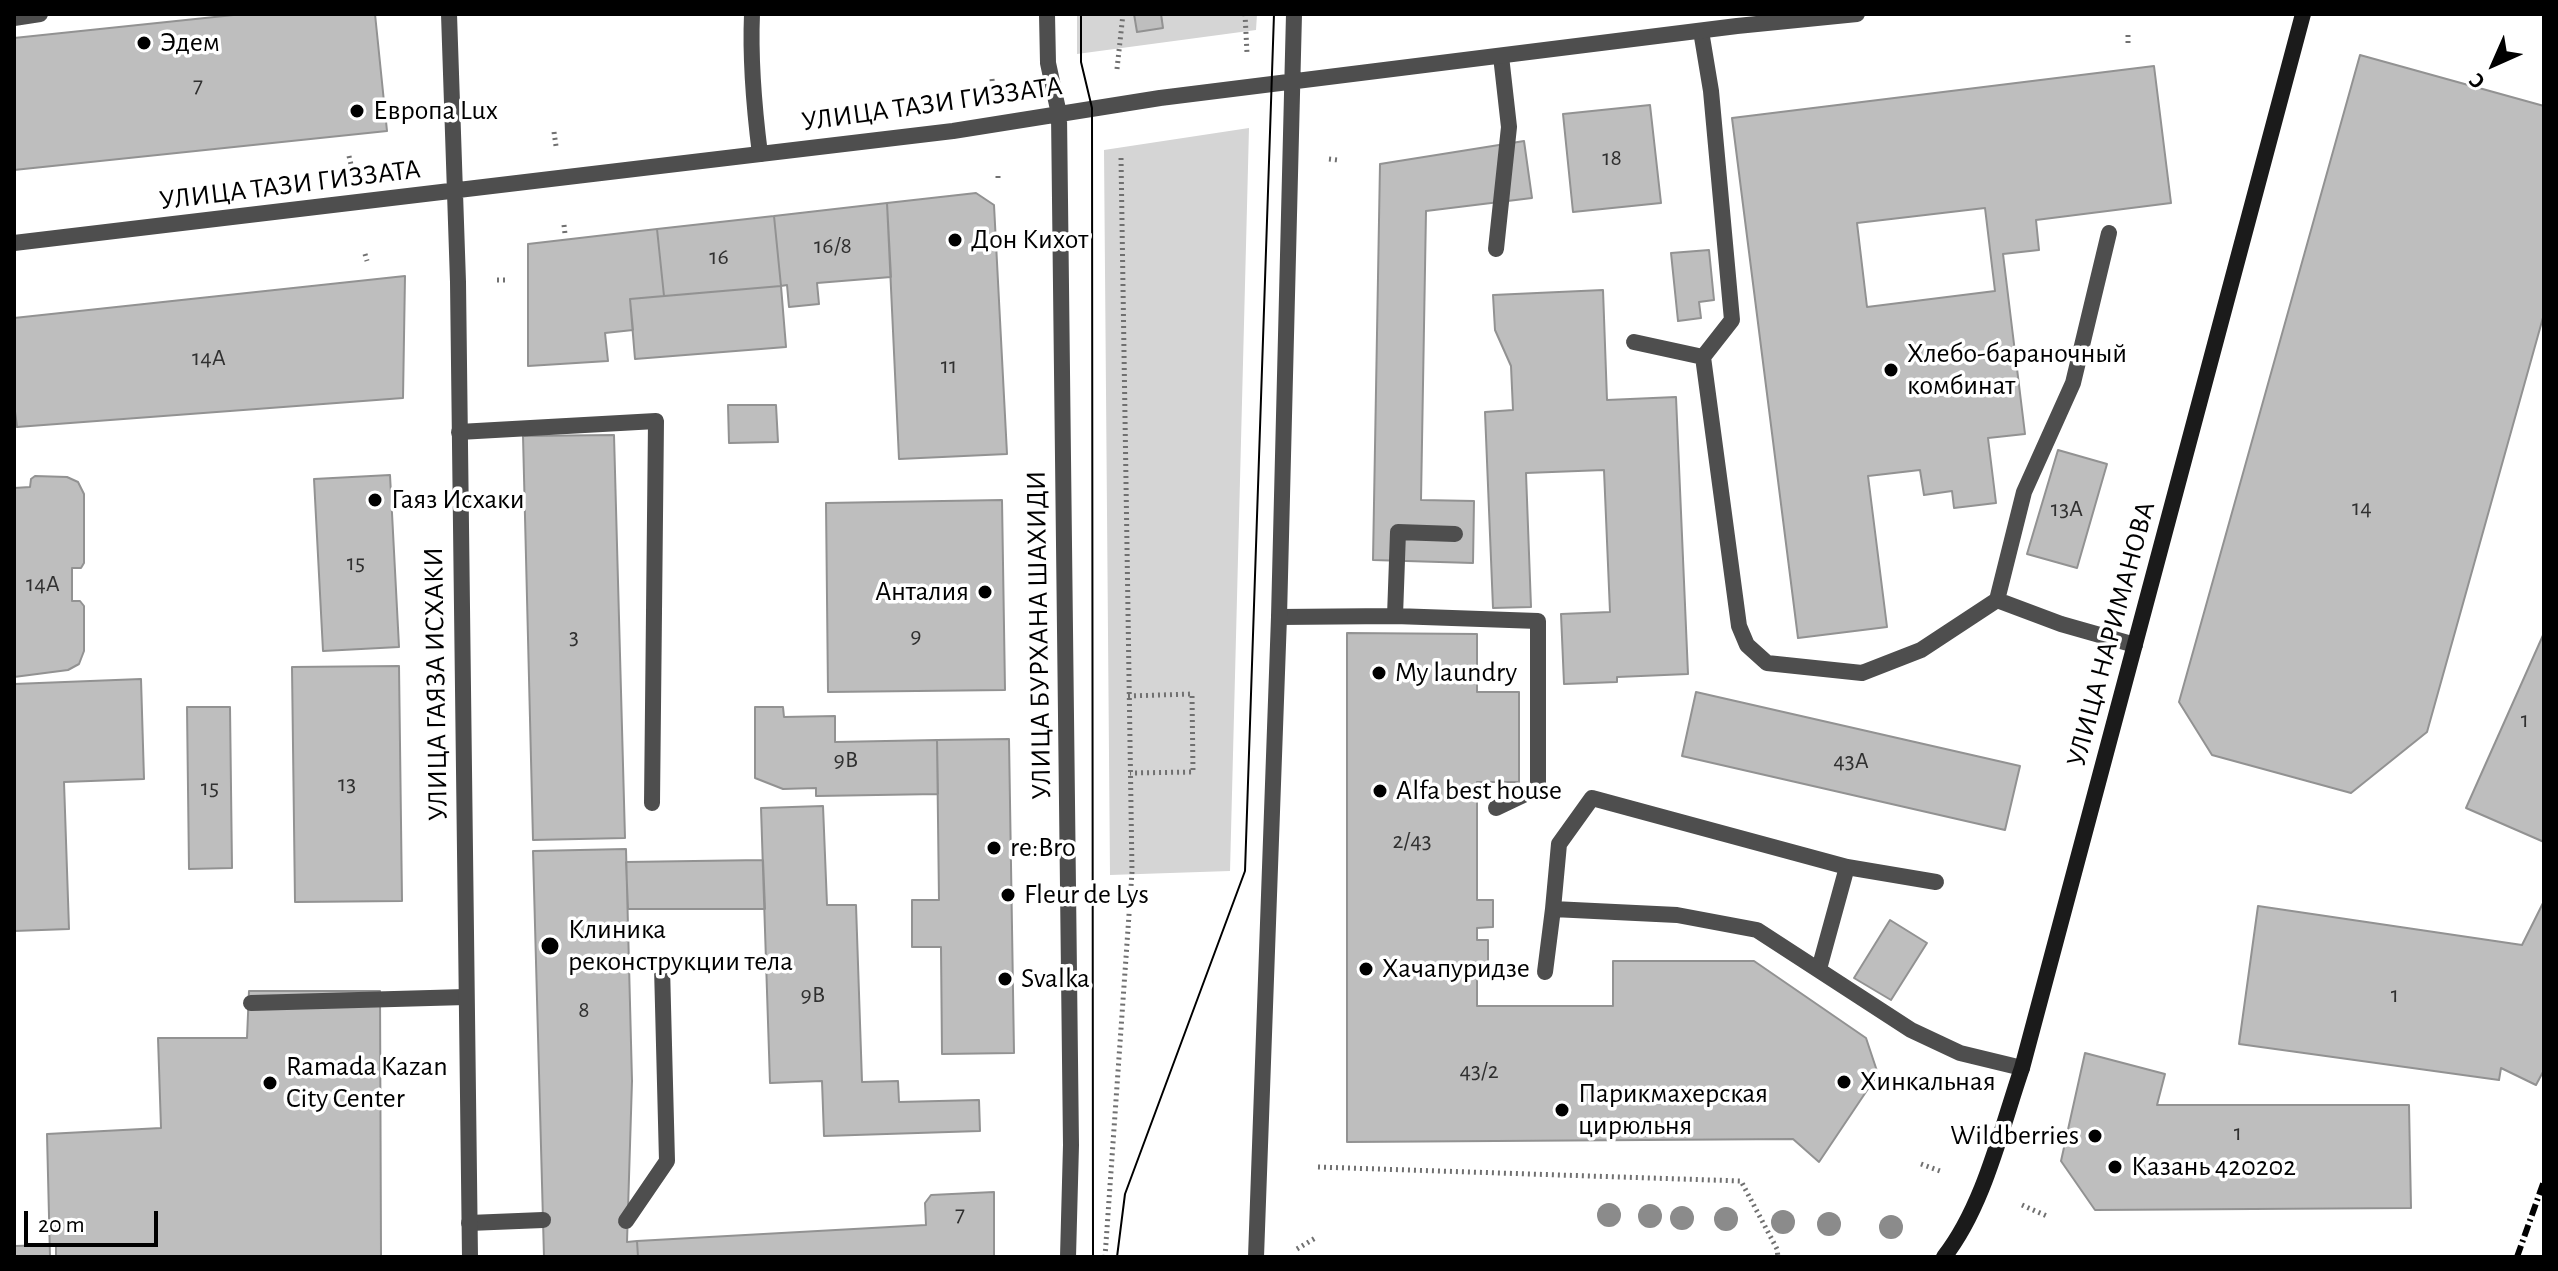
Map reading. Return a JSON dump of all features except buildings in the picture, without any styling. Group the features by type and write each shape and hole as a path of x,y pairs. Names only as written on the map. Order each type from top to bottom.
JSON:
{"main road":[{"name":"УЛИЦА НАРИМАНОВА","path":"1944,1257 1959,1239 1981,1188 2022,1068 2303,14"}],"street":[{"path":"14,18 40,14"},
{"name":"УЛИЦА ГАЯЗА ИСХАКИ","path":"449,14 459,432 470,1257"},
{"path":"752,14 754,107 760,154"},
{"name":"УЛИЦА БУРХАНА ШАХИДИ","path":"1047,14 1048,63 1059,114 1071,1145 1068,1257"},
{"path":"1256,1257 1279,617 1294,14"},
{"name":"УЛИЦА ТАЗИ ГИЗЗАТА","path":"14,243 953,131 1160,98 1701,31 1737,20 1857,14"},
{"path":"1701,31 1711,91 1732,320 1703,357 1739,626 1747,645 1767,663 1862,673 1921,650 1997,600 2024,492 2073,383 2109,233"},
{"path":"1496,249 1509,127 1501,56"},
{"path":"1634,342 1703,357"},
{"path":"459,432 656,421 652,803"},
{"path":"1395,616 1398,532 1455,534"},
{"path":"1997,600 2061,624 2135,645"},
{"path":"1279,617 1395,616 1538,621 1538,788 1496,808"},
{"path":"1545,972 1559,844 1592,798 1847,867 1936,882"},
{"path":"1819,969 1847,867"},
{"path":"1553,909 1677,915 1757,930 1911,1030 1960,1053 2022,1068"},
{"path":"626,1221 667,1161 662,967"},
{"path":"251,1003 466,997"},
{"path":"469,1223 543,1220"}],"path":[{"path":"1117,69 1123,14"},
{"path":"1245,14 1247,53"},
{"path":"2128,35 2128,44"},
{"path":"992,79 993,89"},
{"path":"405,115 419,114"},
{"path":"554,132 556,146"},
{"path":"349,156 352,169"},
{"path":"1105,1257 1132,872 1121,157"},
{"path":"1329,159 1338,160"},
{"path":"564,225 565,234"},
{"path":"365,254 367,261"},
{"path":"497,280 506,280"},
{"path":"1128,696 1192,694 1193,772 1130,773"},
{"path":"1921,1164 1940,1171"},
{"path":"1318,1167 1741,1181 1777,1249 1778,1257"},
{"path":"2022,1205 2049,1217"},
{"path":"1297,1249 1317,1237"}],"shaded area":[{"path":"1077,14 1257,14 1256,30 1077,54"},
{"path":"1249,128 1230,871 1110,875 1104,150"}],"tram line":[{"path":"1081,14 1081,62 1092,108 1093,1257"},
{"path":"1117,1257 1125,1194 1245,871 1274,14"}],"railway":[{"path":"2517,1257 2544,1181"}],"place":[{"name":"Эдем","path":"144,43"},
{"name":"Европа Lux","path":"357,111"},
{"name":"Дон Кихот","path":"955,240"},
{"name":"Хлебо-бараночный комбинат","path":"1891,370"},
{"name":"Гаяз Исхаки","path":"375,500"},
{"name":"Анталия","path":"985,592"},
{"name":"My laundry","path":"1379,673"},
{"name":"Alfa best house","path":"1380,791"},
{"name":"re:Bro","path":"994,848"},
{"name":"Fleur de Lys","path":"1008,895"},
{"name":"Клиника реконструкции тела","path":"550,946"},
{"name":"Хачапуридзе","path":"1366,969"},
{"name":"Svalka","path":"1005,979"},
{"name":"Хинкальная","path":"1844,1082"},
{"name":"Ramada Kazan City Center","path":"270,1083"},
{"name":"Парикмахерская цирюльня","path":"1562,1110"},
{"name":"Wildberries","path":"2095,1136"},
{"name":"Казань 420202","path":"2115,1167"}]}
